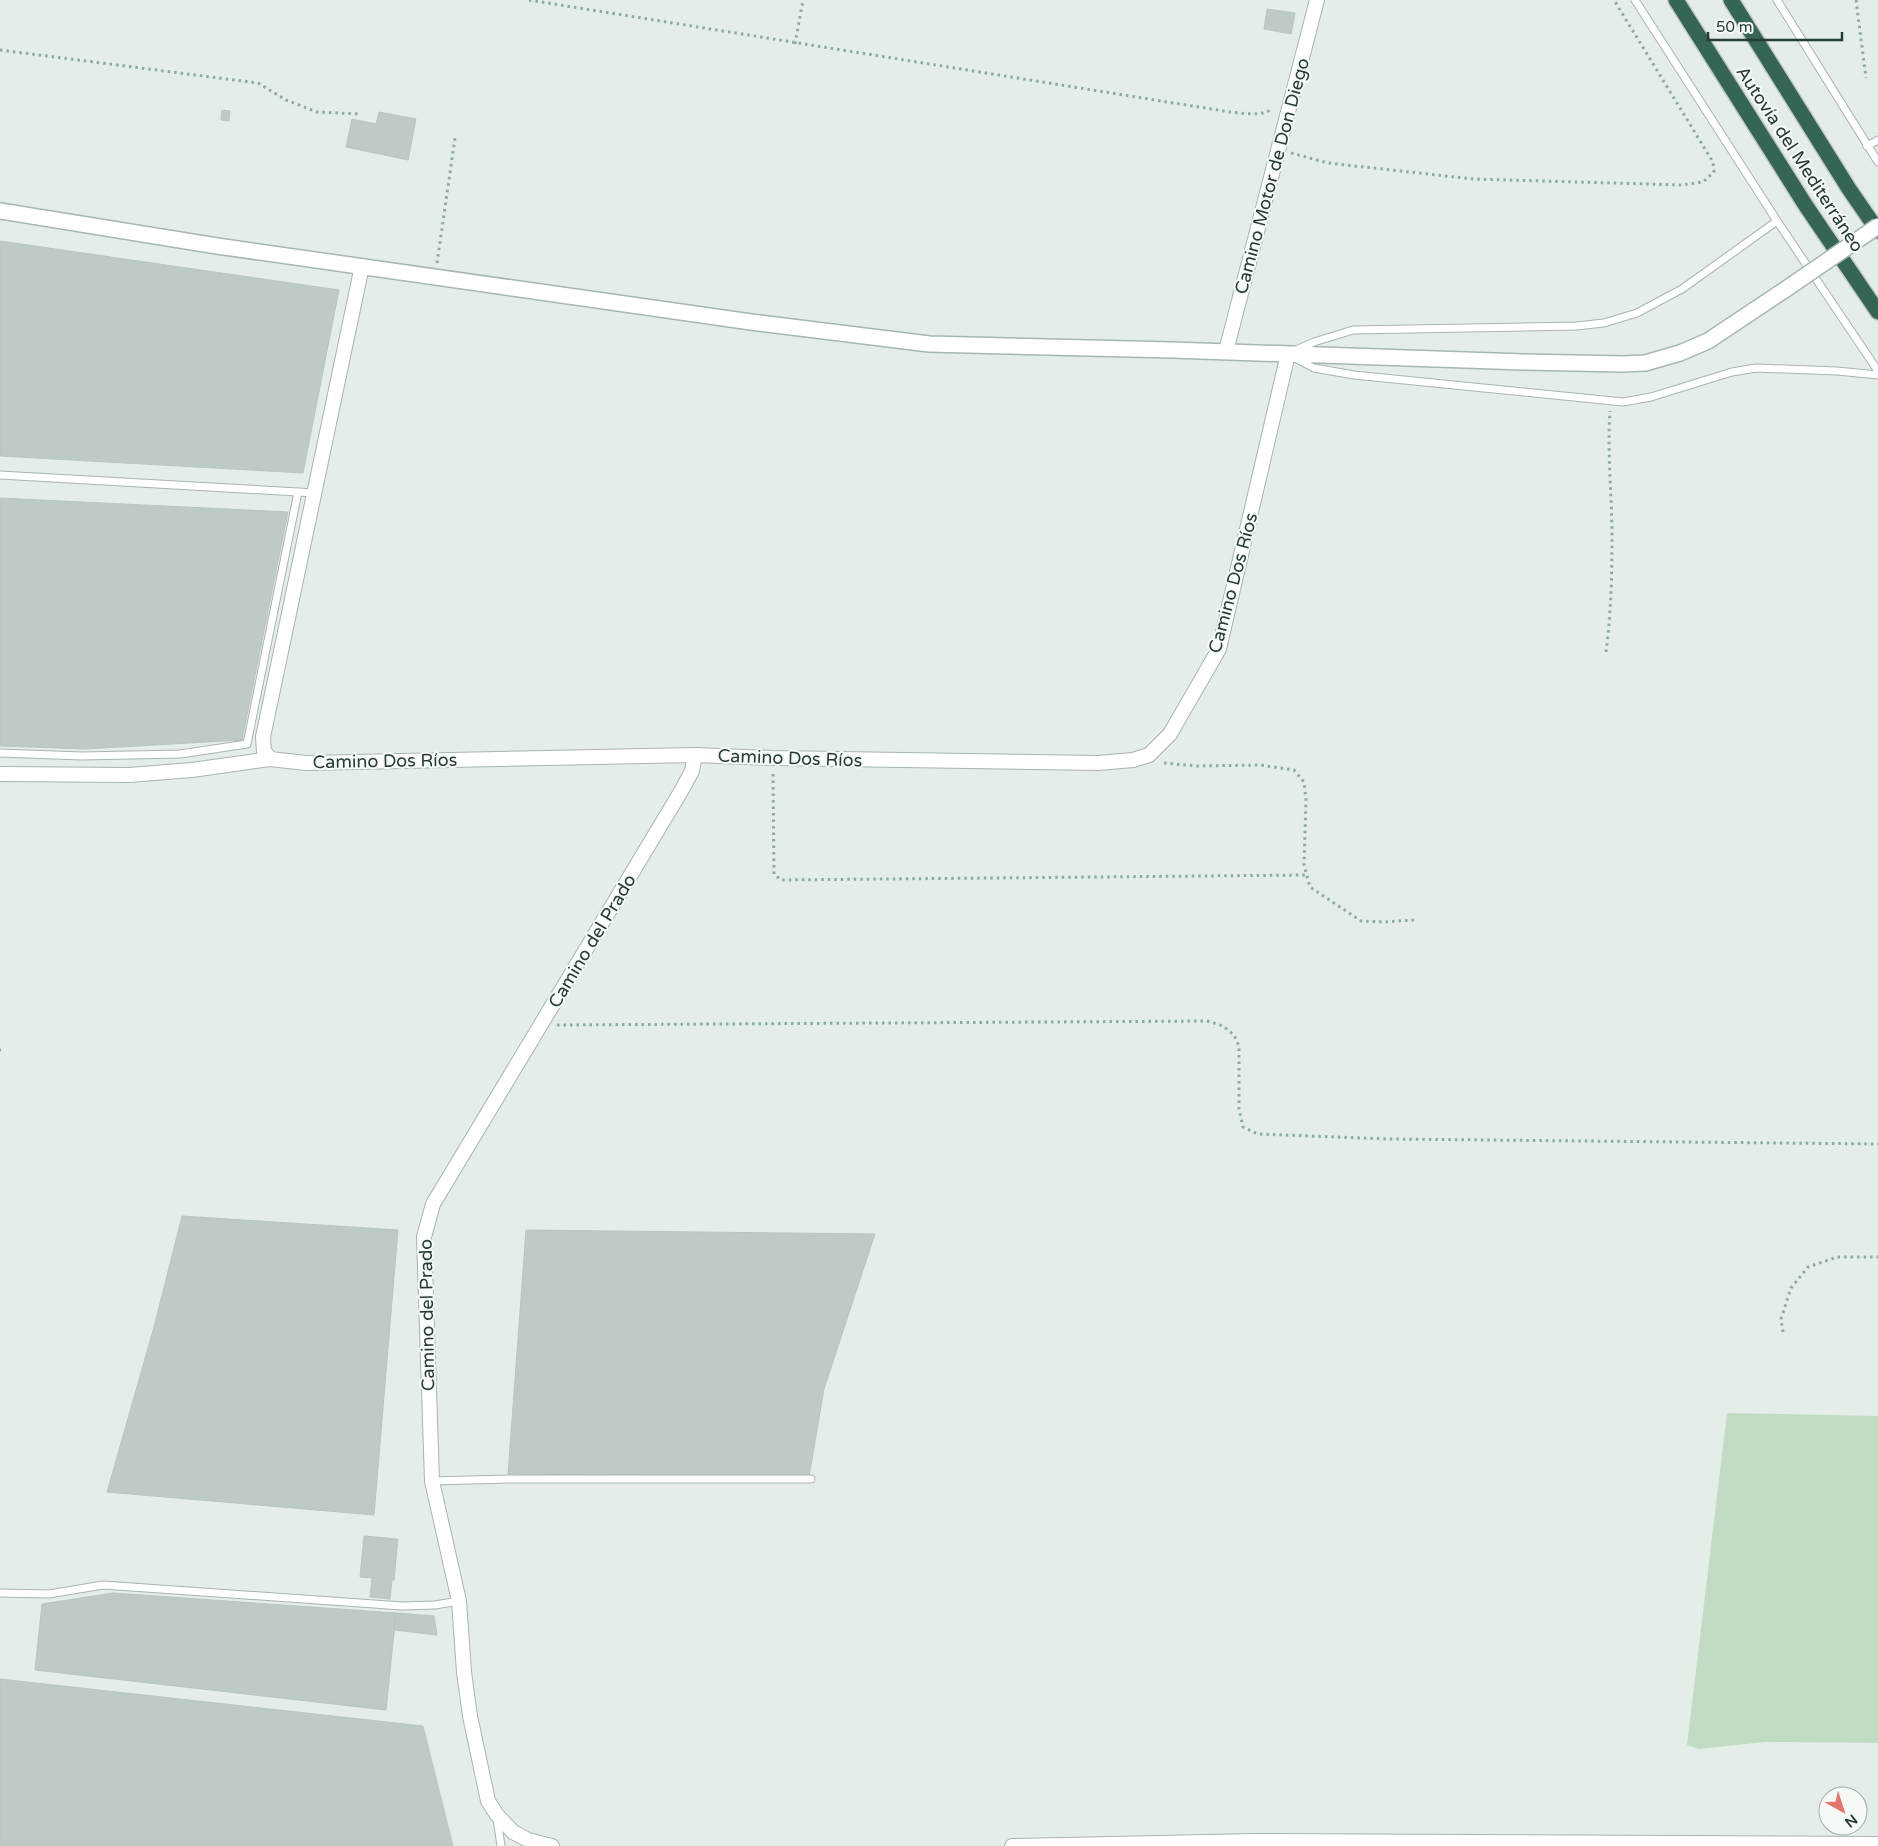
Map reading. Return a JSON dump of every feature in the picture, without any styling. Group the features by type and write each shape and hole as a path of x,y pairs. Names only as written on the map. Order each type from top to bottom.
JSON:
{"highway":[{"name":"Autovía del Mediterráneo","path":"1676,0 1806,206 1878,312"},
{"name":"Autovía del Mediterráneo","path":"1731,0 1849,189 1878,231"}],"main road":[{"path":"0,211 207,244 751,322 929,344 1226,351 1623,364 1645,363 1680,353 1708,341 1878,226"}],"street":[{"name":"Camino Motor de Don Diego","path":"1226,351 1318,0"},
{"path":"270,759 264,751 263,737 362,266"},
{"name":"Camino Dos Ríos","path":"0,774 129,775 192,770 270,759 306,763 695,755 1098,763 1133,760 1149,755 1170,734 1219,650 1288,354"},
{"name":"Camino del Prado","path":"552,1846 528,1840 513,1832 496,1815 488,1801 470,1716 464,1672 459,1602 432,1481 424,1237 433,1204 542,1026 680,793 692,771 695,755"},
{"path":"1012,1846 1255,1841 1878,1844"}],"lane":[{"path":"1635,0 1777,221 1878,371"},
{"path":"1777,0 1878,162"},
{"path":"1867,146 1878,140"},
{"path":"1288,354 1314,342 1353,330 1576,326 1604,323 1637,313 1682,288 1777,221"},
{"path":"1288,354 1314,368 1354,375 1623,402 1652,397 1732,372 1756,368 1878,375"},
{"path":"0,475 316,492"},
{"path":"0,753 82,756 180,754 247,744 298,492"},
{"path":"432,1481 509,1478 811,1479"},
{"path":"0,1593 49,1594 103,1585 402,1606 459,1602"},
{"path":"496,1815 501,1846"}],"path":[{"path":"529,0 1230,112 1267,113 1278,104"},
{"path":"795,44 803,0"},
{"path":"1279,149 1328,162 1473,179 1682,185 1703,182 1714,172 1713,162 1614,0"},
{"path":"1856,0 1866,78"},
{"path":"0,50 258,83 286,100 317,112 361,114"},
{"path":"435,276 455,138"},
{"path":"1606,652 1610,621 1612,536 1608,432 1610,400"},
{"path":"773,758 774,874 781,880 1306,875"},
{"path":"1160,762 1197,766 1260,766 1294,770 1304,782 1306,799 1304,865 1310,887 1360,921 1414,920"},
{"path":"542,1026 1207,1021 1224,1026 1234,1035 1238,1046 1239,1109 1243,1128 1258,1134 1389,1139 1878,1144"},
{"path":"1783,1332 1781,1319 1790,1288 1808,1267 1837,1257 1878,1257"}],"green space":[{"path":"1727,1413 1878,1416 1878,1743 1765,1742 1699,1749 1687,1745"}],"building":[{"path":"1267,9 1295,13 1291,34 1264,29"},
{"path":"222,110 230,111 229,121 221,120"},
{"path":"379,112 416,119 408,160 346,147 352,119 376,124"},
{"path":"0,241 339,290 303,473 0,456"},
{"path":"0,498 288,512 242,740 85,749 0,746"},
{"path":"182,1216 398,1230 374,1515 107,1492 154,1327"},
{"path":"526,1230 875,1234 824,1389 809,1477 508,1474"},
{"path":"364,1536 398,1539 390,1599 370,1597 372,1578 360,1577"},
{"path":"113,1593 396,1613 386,1710 35,1670 42,1604"},
{"path":"396,1613 434,1616 437,1635 394,1630"},
{"path":"0,1679 423,1726 453,1846 0,1846"}]}
